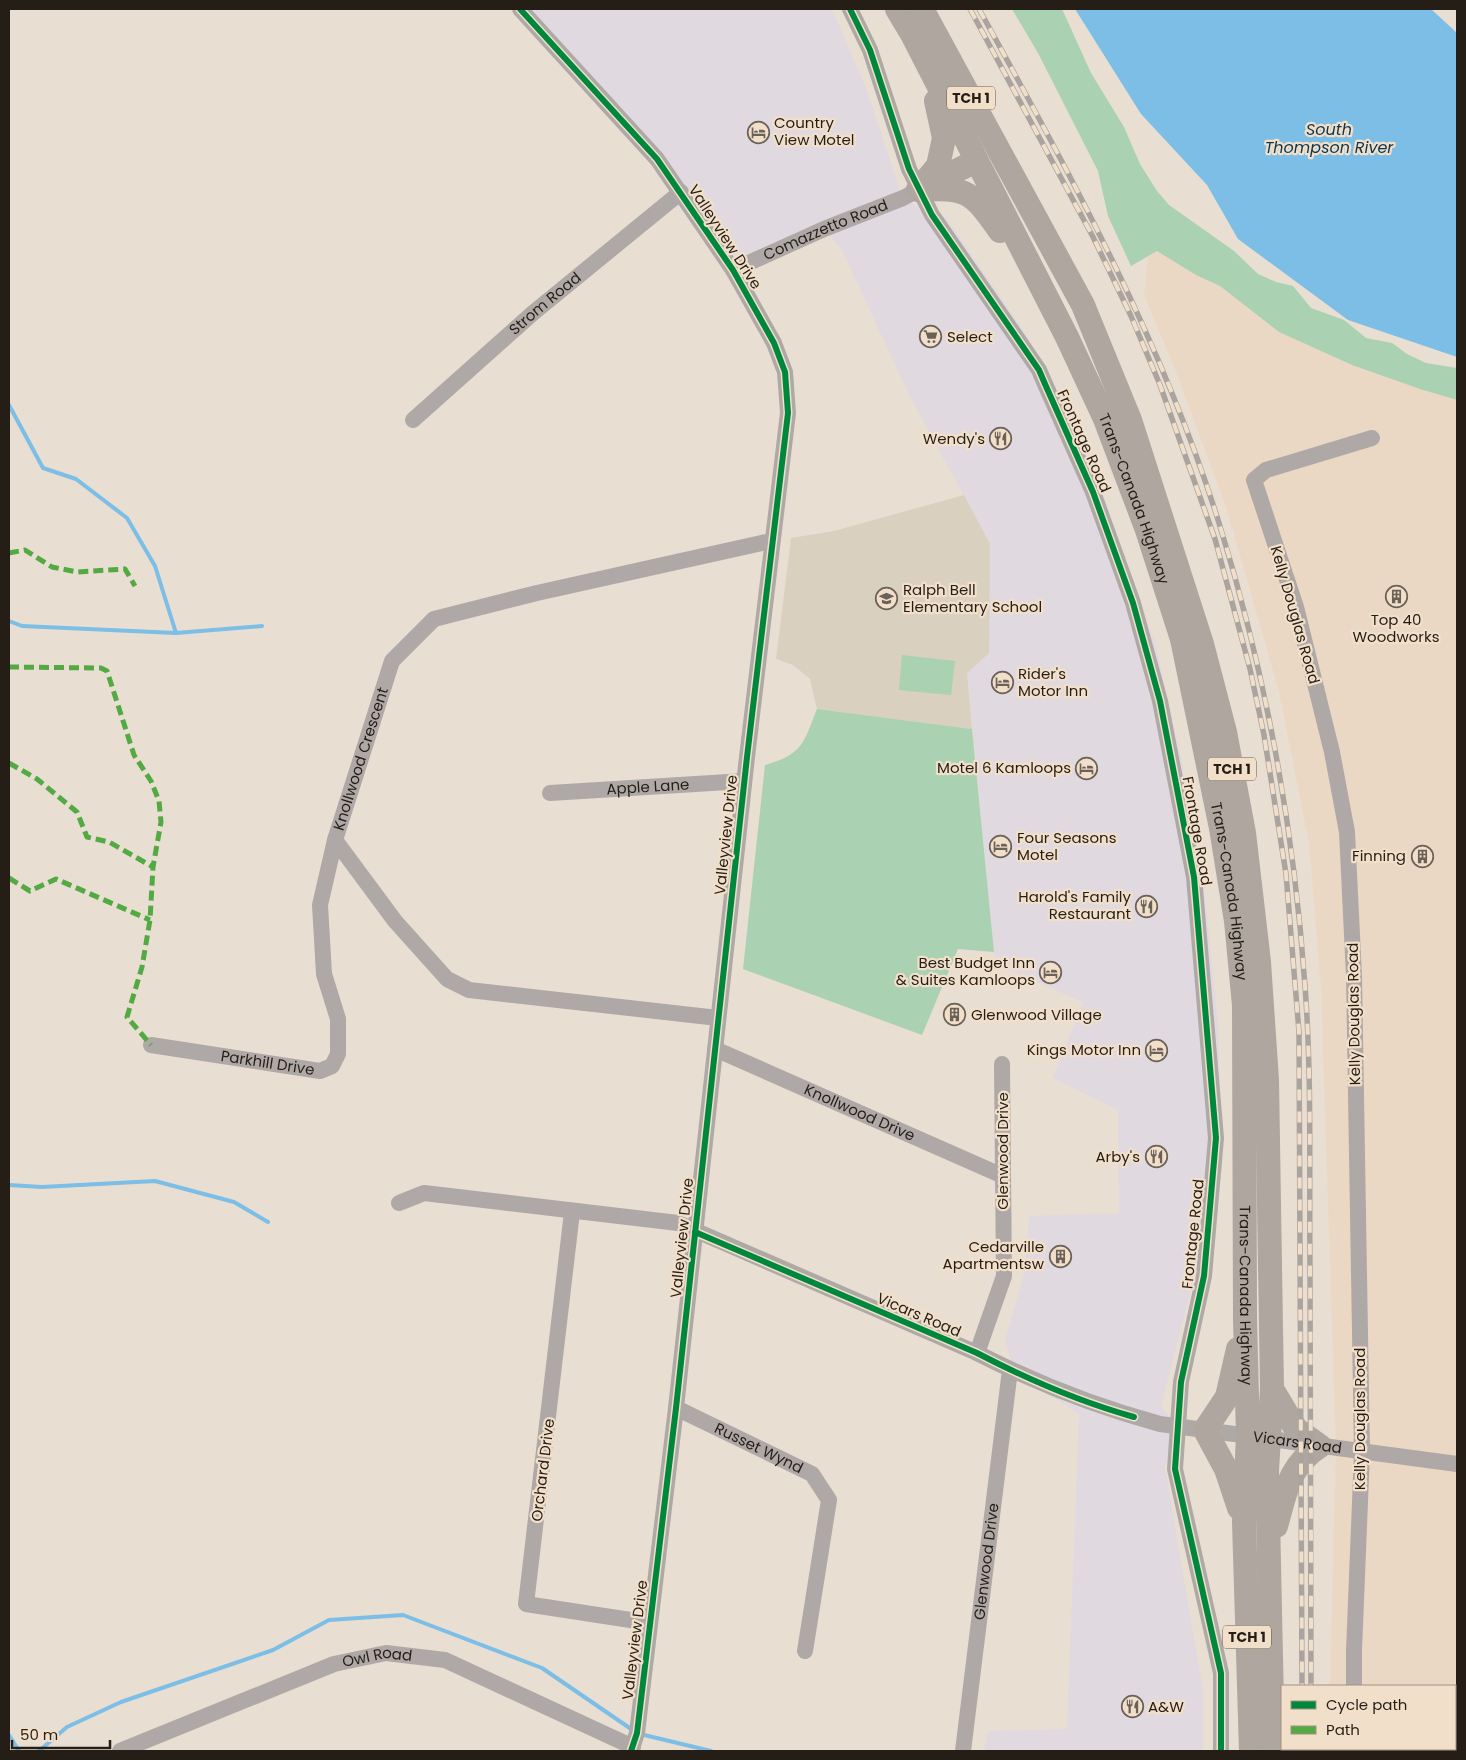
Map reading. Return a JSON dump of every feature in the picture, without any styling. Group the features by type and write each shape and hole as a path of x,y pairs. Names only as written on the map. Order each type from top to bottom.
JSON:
{"highway":[{"name":"Trans-Canada Highway","path":"897,9 912,34 1067,336 1105,419 1147,530 1182,639 1221,828 1236,921 1244,1005 1245,1318 1258,1438 1267,1470 1270,1550 1272,1751"},
{"name":"Trans-Canada Highway","path":"922,9 1083,305 1130,420 1202,644 1225,732 1244,834 1260,962 1268,1080 1272,1389 1258,1438 1244,1522 1251,1751"},
{"path":"912,34 938,107 944,138 938,166 918,190"},
{"path":"918,190 976,161 1019,188"},
{"path":"918,190 948,188 960,190 970,195 988,213 1017,254 1067,336"},
{"path":"1244,1522 1226,1469 1205,1430 1227,1397 1245,1318"},
{"path":"1270,1550 1292,1473 1301,1460 1320,1446 1296,1429 1272,1389"}],"street":[{"name":"Valleyview Drive","path":"520,9 658,159 733,270 774,343 785,372 788,413 771,541 676,1408 650,1623 632,1749"},
{"name":"Frontage Road","path":"850,9 870,50 918,190 932,216 1039,370 1093,492 1133,603 1160,701 1194,877 1216,1138 1204,1276 1180,1382 1175,1469 1221,1673 1221,1751"},
{"name":"Comazzetto Road","path":"733,270 824,229 903,198 918,190"},
{"name":"Strom Road","path":"413,420 533,313 681,192"},
{"name":"Kelly Douglas Road","path":"1354,1685 1362,1452 1354,976 1347,832 1332,752 1296,607 1254,480 1266,470 1372,438"},
{"name":"Knollwood Crescent","path":"718,1018 469,990 447,979 395,921 335,840 392,661 434,620 528,596 771,541"},
{"name":"Apple Lane","path":"550,793 744,781"},
{"name":"Parkhill Drive","path":"151,1045 320,1071 332,1066 338,1054 338,1019 324,974 320,905 335,840"},
{"name":"Knollwood Drive","path":"715,1049 1003,1176"},
{"name":"Glenwood Drive","path":"977,1354 1004,1276 1002,1064"},
{"path":"398,1203 424,1193 572,1212 678,1223 695,1232"},
{"name":"Orchard Drive","path":"572,1212 526,1604 650,1623"},
{"name":"Vicars Road","path":"695,1232 1010,1370 1114,1411 1178,1426 1457,1464"},
{"name":"Glenwood Drive","path":"963,1751 1010,1370"},
{"name":"Russet Wynd","path":"676,1408 812,1474 829,1500 805,1652"},
{"name":"Owl Road","path":"120,1751 128,1746 334,1664 386,1653 445,1660 632,1749"}],"shaded area":[{"path":"520,9 832,9 866,88 903,198 932,215 946,217 1029,339 1079,432 1155,643 1181,758 1204,887 1218,1020 1222,1169 1161,1406 1178,1426 1165,1468 1203,1691 1203,1751 984,1751 988,1731 1067,1729 1079,1414 1010,1370 1011,1361 1005,1340 1026,1267 1029,1216 1119,1213 1118,1110 1053,1078 1083,1002 995,964 967,673 990,544 910,397 842,250 824,229 733,270 681,192"},
{"path":"1157,251 1196,275 1220,286 1279,332 1352,365 1457,400 1457,1751 1330,1751 1456,1750 1456,1685 1330,1685 1336,1448 1321,988 1309,843 1279,692 1226,507 1175,369 1144,295 1148,257"},
{"name":"Ralph Bell Elementary School","path":"964,495 990,544 989,653 967,673 972,729 817,709 810,679 793,665 776,659 791,538 834,531"}],"green space":[{"path":"1012,9 1062,9 1091,73 1124,127 1140,164 1157,191 1169,205 1234,251 1258,274 1276,282 1293,286 1311,308 1344,320 1366,338 1392,343 1407,354 1426,363 1457,368 1457,400 1352,365 1279,332 1220,286 1196,275 1157,251 1131,266 1108,216 1098,171 1038,53"},
{"path":"902,655 955,661 951,695 899,690"},
{"path":"817,709 972,729 994,952 958,949 922,1035 743,969 765,765 787,757 800,746"}],"water":[{"name":"South Thompson River","path":"1075,9 1431,9 1457,33 1457,357 1348,320 1238,239 1207,185 1141,114"}],"waterway":[{"path":"9,405 43,468 76,479 127,518 155,566 176,633"},
{"path":"9,621 22,626 176,633 262,626"},
{"path":"9,1185 42,1187 155,1181 234,1202 268,1222"},
{"path":"39,1751 67,1727 121,1702 273,1650 329,1620 403,1615 542,1668 634,1731"},
{"path":"640,1734 711,1751"},
{"path":"9,1735 19,1751"}],"railway":[{"path":"970,9 1093,237 1131,316 1160,385 1215,539 1250,669 1264,735 1286,874 1299,1032 1302,1685"},
{"path":"979,9 1047,134 1112,260 1170,389 1196,455 1236,580 1251,637 1276,752 1294,869 1305,986 1309,1056 1311,1685"}],"marked path":[{"path":"9,553 25,550 52,567 77,572 125,569 135,586"},
{"path":"9,667 101,668 107,671 134,755 151,781 159,801 161,822 153,867 150,920 142,967 127,1017 151,1045"},
{"path":"9,763 37,779 77,812 87,837 109,842 153,867"},
{"path":"9,878 30,891 56,879 150,920"}],"cycle path":[{"path":"520,9 657,159 733,270 774,343 785,372 788,413 747,757 676,1408 637,1733 631,1751"},
{"path":"850,9 870,50 909,169 932,215 1039,370 1093,492 1133,603 1160,701 1194,877 1216,1138 1204,1276 1181,1382 1175,1469 1221,1673 1221,1751"},
{"path":"695,1232 977,1353 1054,1389 1134,1417"}],"place":[{"name":"Country View Motel","path":"758,132"},
{"name":"Select","path":"931,337"},
{"name":"Wendy's","path":"1001,439"},
{"name":"Top 40 Woodworks","path":"1396,597"},
{"name":"Ralph Bell Elementary School","path":"887,599"},
{"name":"Rider's Motor Inn","path":"1002,683"},
{"name":"Motel 6 Kamloops","path":"1087,768"},
{"name":"Four Seasons Motel","path":"1001,847"},
{"name":"Finning","path":"1422,856"},
{"name":"Harold's Family Restaurant","path":"1147,906"},
{"name":"Best Budget Inn & Suites Kamloops","path":"1051,972"},
{"name":"Glenwood Village","path":"955,1015"},
{"name":"Kings Motor Inn","path":"1157,1050"},
{"name":"Arby's","path":"1156,1157"},
{"name":"Cedarville Apartmentsw","path":"1060,1256"},
{"name":"A&W","path":"1132,1707"}]}
